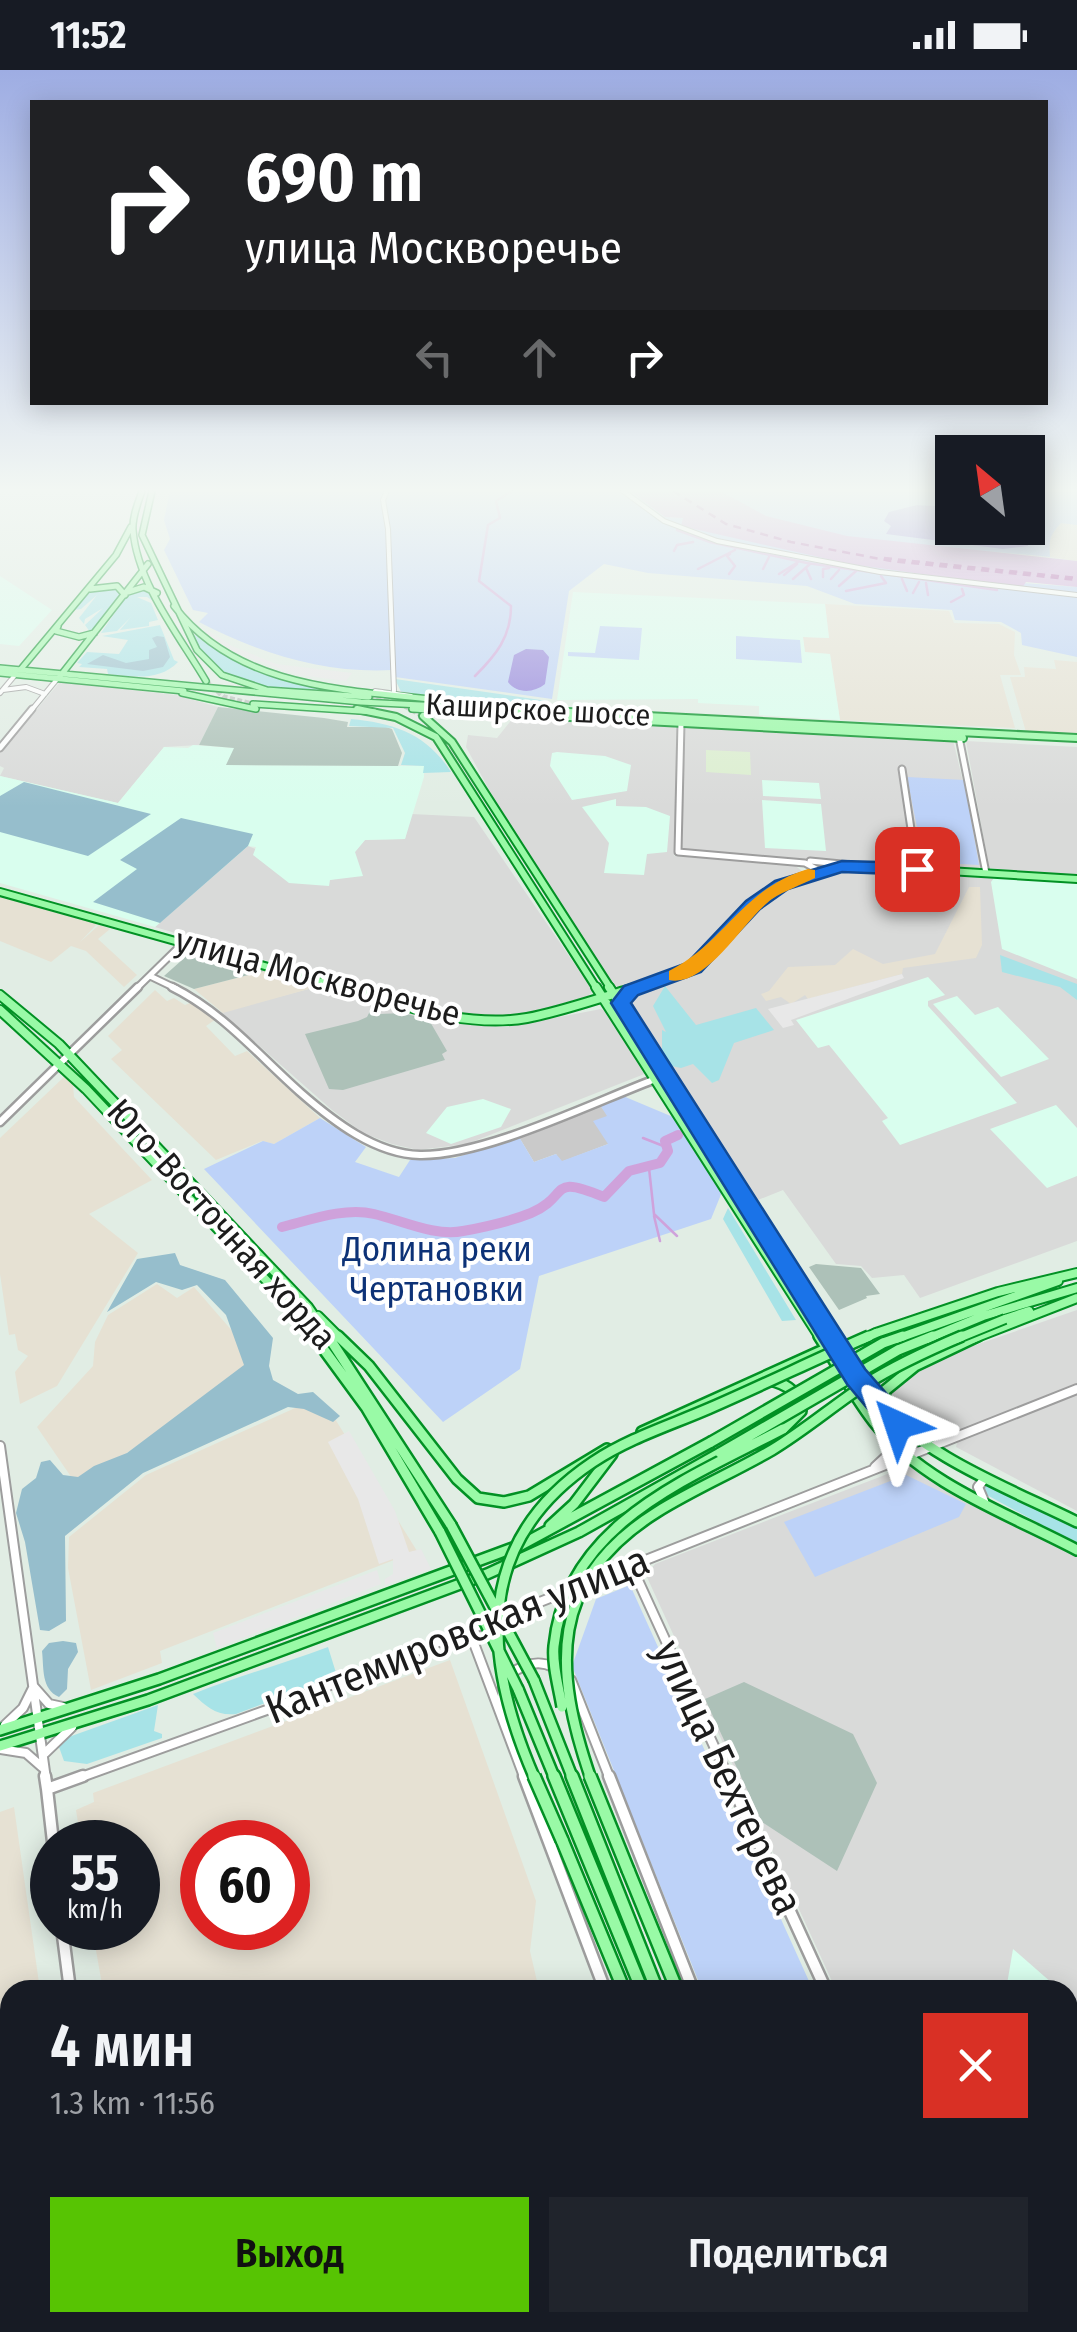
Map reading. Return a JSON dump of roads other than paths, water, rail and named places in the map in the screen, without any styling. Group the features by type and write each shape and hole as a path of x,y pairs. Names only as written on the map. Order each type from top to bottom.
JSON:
{"main road":[{"path":"18,672 82,597"},
{"path":"60,675 124,597"},
{"path":"160,597 206,681"},
{"path":"170,597 196,650 210,668 236,682 267,690"},
{"path":"174,606 205,641 246,663 305,680 498,707"},
{"path":"58,626 56,631 63,635 94,633"},
{"name":"Каширское шоссе","path":"0,670 361,702 1077,741"},
{"name":"Каширское шоссе","path":"60,675 173,690 425,713 1077,741"},
{"path":"152,682 369,697"},
{"path":"173,690 251,708 390,720 416,729 442,745"},
{"path":"253,704 425,713 452,742 489,798 603,981 658,1078 831,1346 868,1393 898,1425 932,1446 1077,1522"},
{"path":"358,712 408,720 442,745 594,984 609,997"},
{"path":"469,712 448,714 439,721 484,780 489,798"},
{"name":"улица Москворечье","path":"0,892 436,1014 503,1020 584,1004 694,968 753,905 775,888 822,870 856,866 1077,879"},
{"path":"603,981 616,990 631,991"},
{"path":"584,1004 595,994 594,984"},
{"path":"617,1010 622,998 631,991"},
{"name":"Юго-Восточная хорда","path":"0,995 32,1019 69,1056 308,1306 376,1404 451,1525 534,1680 653,1980"},
{"path":"584,1004 617,1010 831,1346 878,1427 911,1457 1077,1550"},
{"name":"Юго-Восточная хорда","path":"0,1010 60,1064 297,1313 366,1407 440,1532 518,1689 638,1980"},
{"path":"620,1980 519,1736 498,1670 497,1610 505,1574 531,1520 555,1492 596,1460 879,1338 1077,1274"},
{"path":"898,1425 883,1392 898,1376 1077,1293"},
{"path":"573,1734 563,1673 565,1638 589,1572 606,1551 646,1520 786,1441 867,1384 913,1358 1077,1293"},
{"name":"Кантемировская улица","path":"0,1748 486,1574 579,1532 898,1350 983,1316 1077,1293"},
{"path":"308,1306 369,1366 457,1479 478,1498 504,1502 529,1496 635,1435 831,1346"},
{"name":"Кантемировская улица","path":"0,1729 74,1708 521,1545 711,1442 879,1338"},
{"path":"673,1980 573,1734 556,1684 552,1646 561,1595 593,1546 639,1508 783,1429 802,1412 796,1393 773,1380 750,1383"},
{"path":"521,1545 562,1517 585,1492 605,1461 635,1435"}],"street":[{"path":"390,597 394,691"},
{"path":"2,692 18,672"},
{"path":"0,748 60,675"},
{"path":"2,692 21,687 46,694"},
{"path":"376,691 412,696"},
{"path":"681,723 677,850 685,854 856,866"},
{"path":"959,738 986,873"},
{"path":"902,770 917,869"},
{"path":"788,861 822,870"},
{"path":"788,861 805,866 804,876"},
{"path":"811,861 822,870"},
{"path":"0,1122 184,942"},
{"path":"150,976 194,995 354,1136 401,1155 436,1157 466,1151 658,1078"},
{"name":"Кантемировская улица","path":"47,1789 275,1707 1077,1389"},
{"path":"865,1473 889,1454 878,1427"},
{"path":"0,1446 47,1789"},
{"path":"984,1501 979,1483 991,1478"},
{"name":"улица Бехтерева","path":"631,1565 821,1980"},
{"path":"593,1580 565,1600 558,1615 559,1638 575,1692 689,1980"},
{"path":"469,1630 601,1980"},
{"path":"501,1719 503,1685 517,1668 528,1663 538,1660 557,1666 575,1692"},
{"path":"33,1687 48,1704 74,1708"},
{"path":"0,1729 22,1708 33,1687"},
{"path":"45,1753 60,1735 78,1723"},
{"path":"39,1737 45,1753 51,1820"},
{"path":"0,1748 26,1753 43,1768"},
{"path":"65,1950 69,1980"}],"waterway":[{"path":"475,676 496,653 508,627 511,606 499,597"},
{"path":"951,602 961,597"},
{"path":"282,1227 351,1212 374,1214 441,1232 489,1226 531,1213 566,1187 604,1197 629,1171 660,1163 668,1151 665,1141 678,1135"},
{"path":"643,1138 666,1147"},
{"path":"649,1168 654,1214 677,1236"},
{"path":"654,1216 660,1241"}],"tunnel":[{"path":"206,681 224,697 253,704"},
{"path":"369,697 395,701 416,712"},
{"path":"411,709 423,716"}],"park label":[{"name":"Долина реки Чертановки","path":"437,1269"}]}
